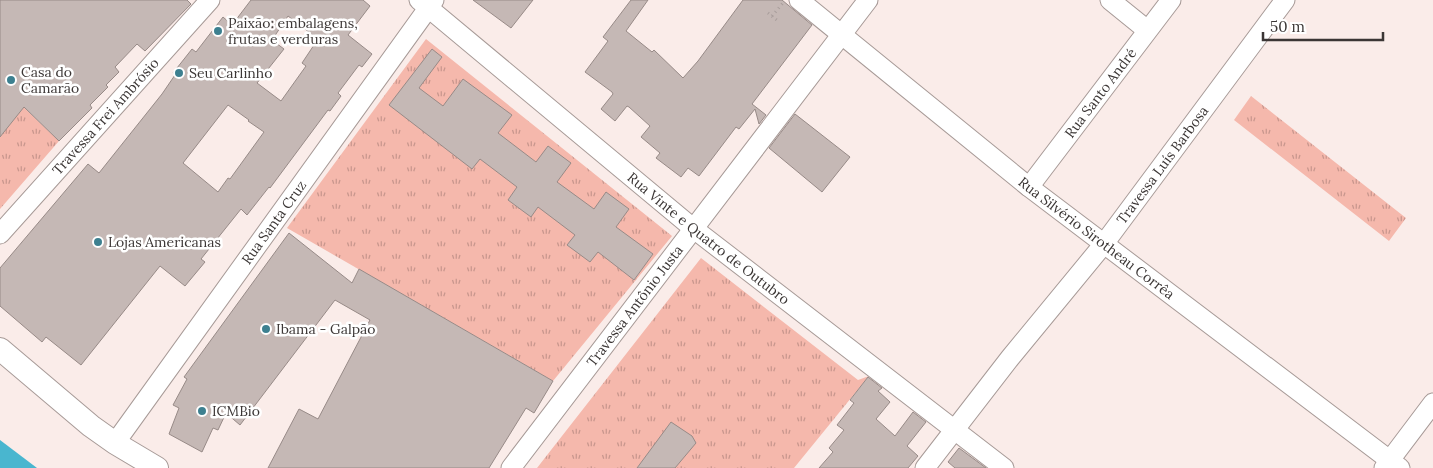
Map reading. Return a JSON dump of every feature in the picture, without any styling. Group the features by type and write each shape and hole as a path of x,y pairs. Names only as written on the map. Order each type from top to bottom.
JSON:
{"street":[{"name":"Travessa Frei Ambrósio","path":"0,234 210,0"},
{"name":"Rua Silvério Sirotheau Corrêa","path":"799,0 1029,187 1391,465"},
{"name":"Travessa Antônio Justa","path":"511,468 840,34 868,0"},
{"path":"1110,0 1147,30"},
{"name":"Rua Santo André","path":"1029,187 1171,0"},
{"name":"Travessa Luís Barbosa","path":"925,468 1010,358 1103,245 1285,0"},
{"name":"Rua Vinte e Quatro de Outubro","path":"427,3 694,229 1004,468"},
{"name":"Rua Santa Cruz","path":"115,443 427,3"},
{"path":"0,349 91,426 157,468"},
{"path":"1391,465 1433,403"}],"path":[{"path":"772,16 784,0"},
{"path":"768,13 778,21"}],"green space":[{"path":"426,39 672,236 553,381 287,228"},
{"path":"11,95 59,141 0,209 0,137"},
{"path":"1251,96 1406,218 1389,241 1234,120"},
{"path":"701,258 858,380 869,376 794,468 537,468"}],"water":[{"path":"0,440 37,468 0,468"}],"building":[{"path":"0,0 187,0 191,4 145,51 137,44 115,67 119,72 106,85 108,87 90,105 92,108 59,141 24,107 0,137"},
{"path":"251,0 363,0 370,6 348,35 372,54 362,67 359,65 338,93 341,96 330,111 328,110 270,188 247,215 241,209 201,259 205,262 185,286 160,266 81,365 46,337 42,342 0,306 0,268 88,164 99,173 162,94 175,75 173,73 192,49 196,52 223,17 232,25","holes":["288,16 318,39 302,63 306,66 281,101 257,83 284,49 272,40","228,105 264,132 230,179 228,178 218,192 183,163"]},
{"path":"473,0 533,0 511,28"},
{"path":"631,0 648,0 626,31 652,52 654,50 683,78 698,61 743,0 782,0 812,25 752,104 766,115 759,124 755,109 739,129 736,127 699,176 688,168 681,177 656,158 660,153 641,137 650,126 629,107 627,106 615,121 601,109 613,94 585,72 608,41 603,37"},
{"path":"432,49 442,57 419,88 443,106 463,79 512,115 498,133 536,162 548,146 571,163 557,182 594,209 606,192 629,209 616,227 653,254 634,280 598,252 590,262 567,245 575,235 538,207 531,217 508,200 517,187 480,159 472,169 389,105"},
{"path":"795,114 850,157 822,192 769,148"},
{"path":"289,233 352,283 359,269 553,381 534,413 526,408 489,468 268,468 299,409 318,419 370,320 335,300 240,425 226,413 218,430 213,428 202,452 169,434 179,408 173,405 187,379 184,377"},
{"path":"868,377 882,388 878,391 890,402 876,419 895,436 913,412 926,422 907,446 918,456 908,468 819,468 833,452 829,448 844,430 837,425 854,403 850,400"},
{"path":"671,422 692,436 696,443 675,468 637,468"},
{"path":"959,448 986,468 955,468 948,462"}],"place":[{"name":"Paixão: embalagens, frutas e verduras","path":"218,31"},
{"name":"Seu Carlinho","path":"179,73"},
{"name":"Casa do Camarão","path":"11,80"},
{"name":"Lojas Americanas","path":"98,242"},
{"name":"Ibama - Galpão","path":"266,329"},
{"name":"ICMBio","path":"202,411"}]}
